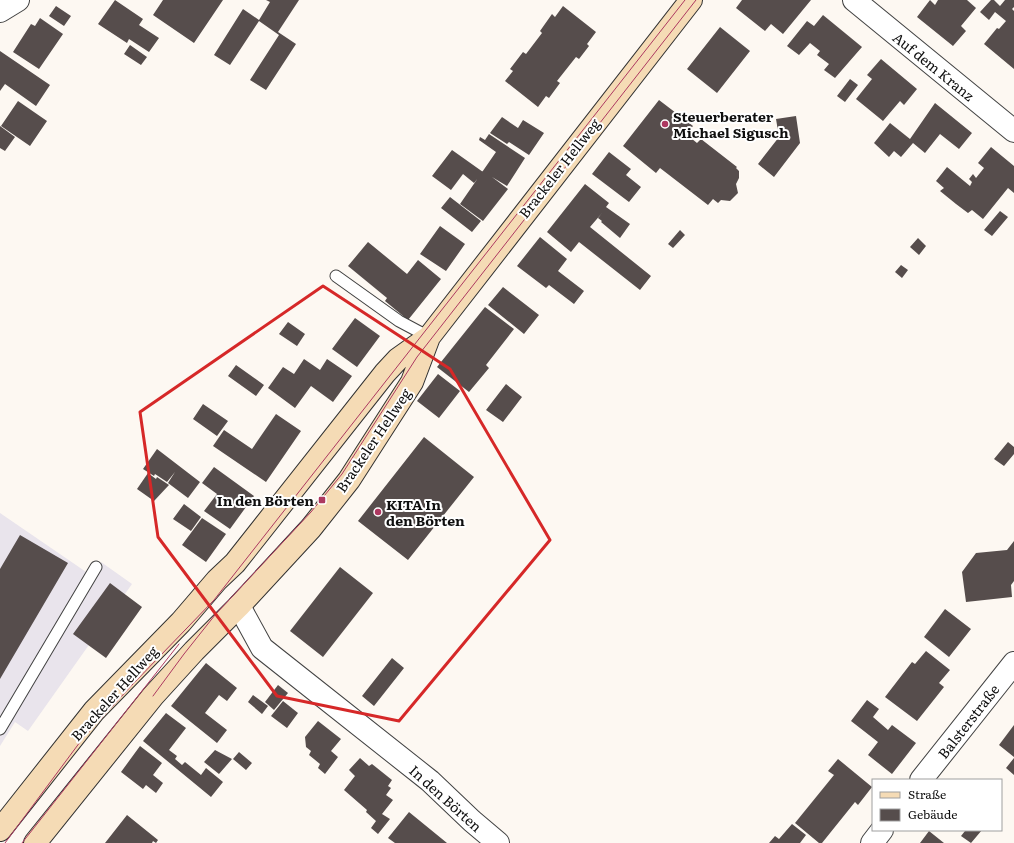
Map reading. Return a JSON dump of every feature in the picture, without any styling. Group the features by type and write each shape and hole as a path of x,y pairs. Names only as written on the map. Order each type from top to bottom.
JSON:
{"main road":[{"name":"Brackeler Hellweg","path":"239,606 227,582 228,575 235,563 385,373 398,359 429,337 691,0"},
{"name":"Brackeler Hellweg","path":"35,843 153,696 311,528 349,480 412,382 429,337"},
{"name":"Brackeler Hellweg","path":"0,830 94,711 180,622 217,580 235,563"}],"street":[{"path":"0,11 18,0"},
{"name":"Auf dem Kranz","path":"854,0 1014,131"},
{"name":"In den Börten","path":"239,606 262,648 430,781 472,821 498,843"},
{"name":"Balsterstraße","path":"923,779 1014,663"},
{"path":"872,843 881,831"}],"lane":[{"path":"336,276 399,321 429,337"},
{"path":"0,729 96,567"}],"highlighted area":[{"path":"323,286 450,369 550,540 399,721 277,696 158,537 140,412"}],"shaded area":[{"path":"0,513 92,576 101,562 132,584 28,731 15,722 0,746"}],"building":[{"path":"115,0 143,19 139,25 159,38 149,52 129,39 127,43 98,24"},
{"path":"163,0 223,0 194,43 153,15"},
{"path":"266,0 299,0 278,32 296,44 266,90 250,80 279,35 259,21 230,65 214,55 243,9 259,20 270,2"},
{"path":"742,0 811,0 783,34 771,24 765,31 736,8"},
{"path":"930,0 935,5 938,0 967,0 976,8 961,26 966,31 953,46 917,17"},
{"path":"991,0 994,0 1000,6 1005,0 1014,0 1014,7 1012,9 1014,11 1014,69 984,44 997,28 999,29 1006,21 995,12 989,20 980,12"},
{"path":"56,6 71,16 64,26 49,16"},
{"path":"563,6 596,32 587,44 589,46 579,59 576,57 557,81 560,83 549,98 546,96 538,107 505,81 513,71 510,69 523,52 526,54 542,33 540,31 552,14 555,17"},
{"path":"823,15 862,47 835,78 824,70 829,64 817,55 820,51 810,43 799,55 787,46 807,21 814,26"},
{"path":"40,18 63,34 39,69 13,52 31,24 35,26"},
{"path":"720,27 750,51 717,93 687,69"},
{"path":"130,45 147,57 141,65 124,54"},
{"path":"0,51 50,85 36,106 5,84 0,91"},
{"path":"881,59 917,89 904,105 900,101 883,121 856,99 872,79 867,75"},
{"path":"850,79 858,85 845,102 837,96"},
{"path":"659,100 693,126 686,134 697,143 701,139 737,167 736,168 739,171 739,178 736,184 738,193 730,201 721,200 718,203 713,199 708,205 660,168 656,173 623,146"},
{"path":"18,101 47,121 30,146 1,126"},
{"path":"935,103 972,133 959,149 940,134 925,153 913,143 901,157 894,151 889,157 874,143 890,123 910,139"},
{"path":"796,116 800,143 774,177 758,164 779,137 776,119"},
{"path":"502,117 518,128 523,120 544,133 529,155 509,142 507,144 490,133"},
{"path":"0,126 15,137 5,151 0,148"},
{"path":"489,134 525,158 507,186 492,177 508,189 483,221 460,204 496,152 479,140 480,137 485,140"},
{"path":"991,147 1014,166 1014,193 1008,188 983,219 972,210 968,213 956,204 940,191 944,188 936,181 947,167 970,186 972,182 969,179 973,174 976,178 984,168 978,163"},
{"path":"452,150 483,172 474,183 463,174 451,190 432,176"},
{"path":"609,152 631,169 626,175 641,187 629,202 592,174"},
{"path":"585,184 609,203 606,207 630,224 620,238 598,218 602,213 590,227 651,276 640,290 579,242 571,252 547,232"},
{"path":"450,197 481,221 472,232 441,208"},
{"path":"1000,211 1008,217 992,236 984,230"},
{"path":"440,226 465,244 446,271 420,254"},
{"path":"680,230 685,235 673,248 668,244"},
{"path":"540,237 567,259 558,271 584,291 574,304 549,285 546,288 517,266"},
{"path":"918,238 926,246 919,255 910,247"},
{"path":"368,242 407,274 418,260 441,279 408,320 385,301 387,298 348,266"},
{"path":"901,265 908,270 902,278 895,272"},
{"path":"503,287 539,315 524,334 488,305"},
{"path":"485,307 514,329 486,365 489,368 469,392 437,367"},
{"path":"355,318 380,336 357,367 332,349"},
{"path":"288,322 305,334 297,346 279,334"},
{"path":"304,359 320,370 327,359 352,376 333,402 311,386 295,408 268,388 283,367 294,374"},
{"path":"236,365 264,385 256,396 228,376"},
{"path":"438,374 460,391 439,418 417,401"},
{"path":"506,384 522,397 503,422 486,410"},
{"path":"203,404 228,421 217,436 193,419"},
{"path":"276,414 301,431 266,482 213,446 224,430 252,449"},
{"path":"424,437 474,477 408,560 358,521"},
{"path":"1008,442 1014,447 1014,454 1004,466 994,459"},
{"path":"157,449 200,482 188,498 168,483 175,472 167,482 155,474 154,476 143,469"},
{"path":"214,467 254,496 230,529 204,511 217,494 202,483"},
{"path":"148,473 156,479 157,477 169,485 154,501 137,489"},
{"path":"184,504 201,517 191,531 173,519"},
{"path":"202,518 226,534 206,562 182,545"},
{"path":"20,535 68,563 0,679 0,569"},
{"path":"1014,541 1014,581 1011,585 1012,597 966,602 962,572 976,553 1007,550"},
{"path":"340,567 373,593 323,657 290,631"},
{"path":"110,583 142,607 106,658 73,634"},
{"path":"945,609 971,629 949,657 924,637"},
{"path":"926,651 950,670 939,683 944,687 917,721 885,697 912,662 915,664"},
{"path":"392,658 404,668 374,706 362,696"},
{"path":"206,663 237,688 227,701 219,695 205,713 227,730 217,743 171,706"},
{"path":"278,685 288,693 274,710 265,702"},
{"path":"253,695 268,706 262,714 248,702"},
{"path":"867,700 879,709 873,717 888,730 892,725 916,743 892,774 868,755 878,742 851,721"},
{"path":"283,701 298,713 287,728 271,716"},
{"path":"166,713 186,728 169,750 177,756 175,759 182,765 185,762 201,775 206,768 223,782 211,797 143,741"},
{"path":"318,721 341,739 331,751 338,757 325,774 318,768 320,764 309,755 311,751 306,747 305,737"},
{"path":"1014,725 1014,757 999,745"},
{"path":"140,746 162,763 153,775 163,783 156,793 146,785 143,789 121,772"},
{"path":"215,750 232,759 219,774 204,762"},
{"path":"239,752 252,763 246,770 233,759"},
{"path":"360,758 369,766 372,764 392,780 388,786 391,788 386,795 393,800 382,814 390,819 378,834 371,828 376,821 366,812 367,810 344,790 355,776 349,770"},
{"path":"1014,758 1014,775 1006,768"},
{"path":"838,759 872,787 858,805 855,802 822,843 819,843 795,823 834,775 828,771"},
{"path":"409,812 447,843 395,843 388,838"},
{"path":"127,815 158,840 156,843 153,841 152,843 105,843"},
{"path":"792,824 806,835 800,843 769,843 775,836 779,839"},
{"path":"929,831 944,843 920,843"},
{"path":"965,831 981,831 971,843 961,836"}],"tram line":[{"path":"5,843 83,738 214,600 685,0"},
{"path":"153,696 215,615 311,512 342,474 417,357 696,0"},
{"path":"22,843 179,644"}],"place":[{"name":"Steuerberater Michael Sigusch","path":"665,124"},
{"name":"In den Börten","path":"322,500"},
{"name":"KITA In den Börten","path":"378,512"}]}
